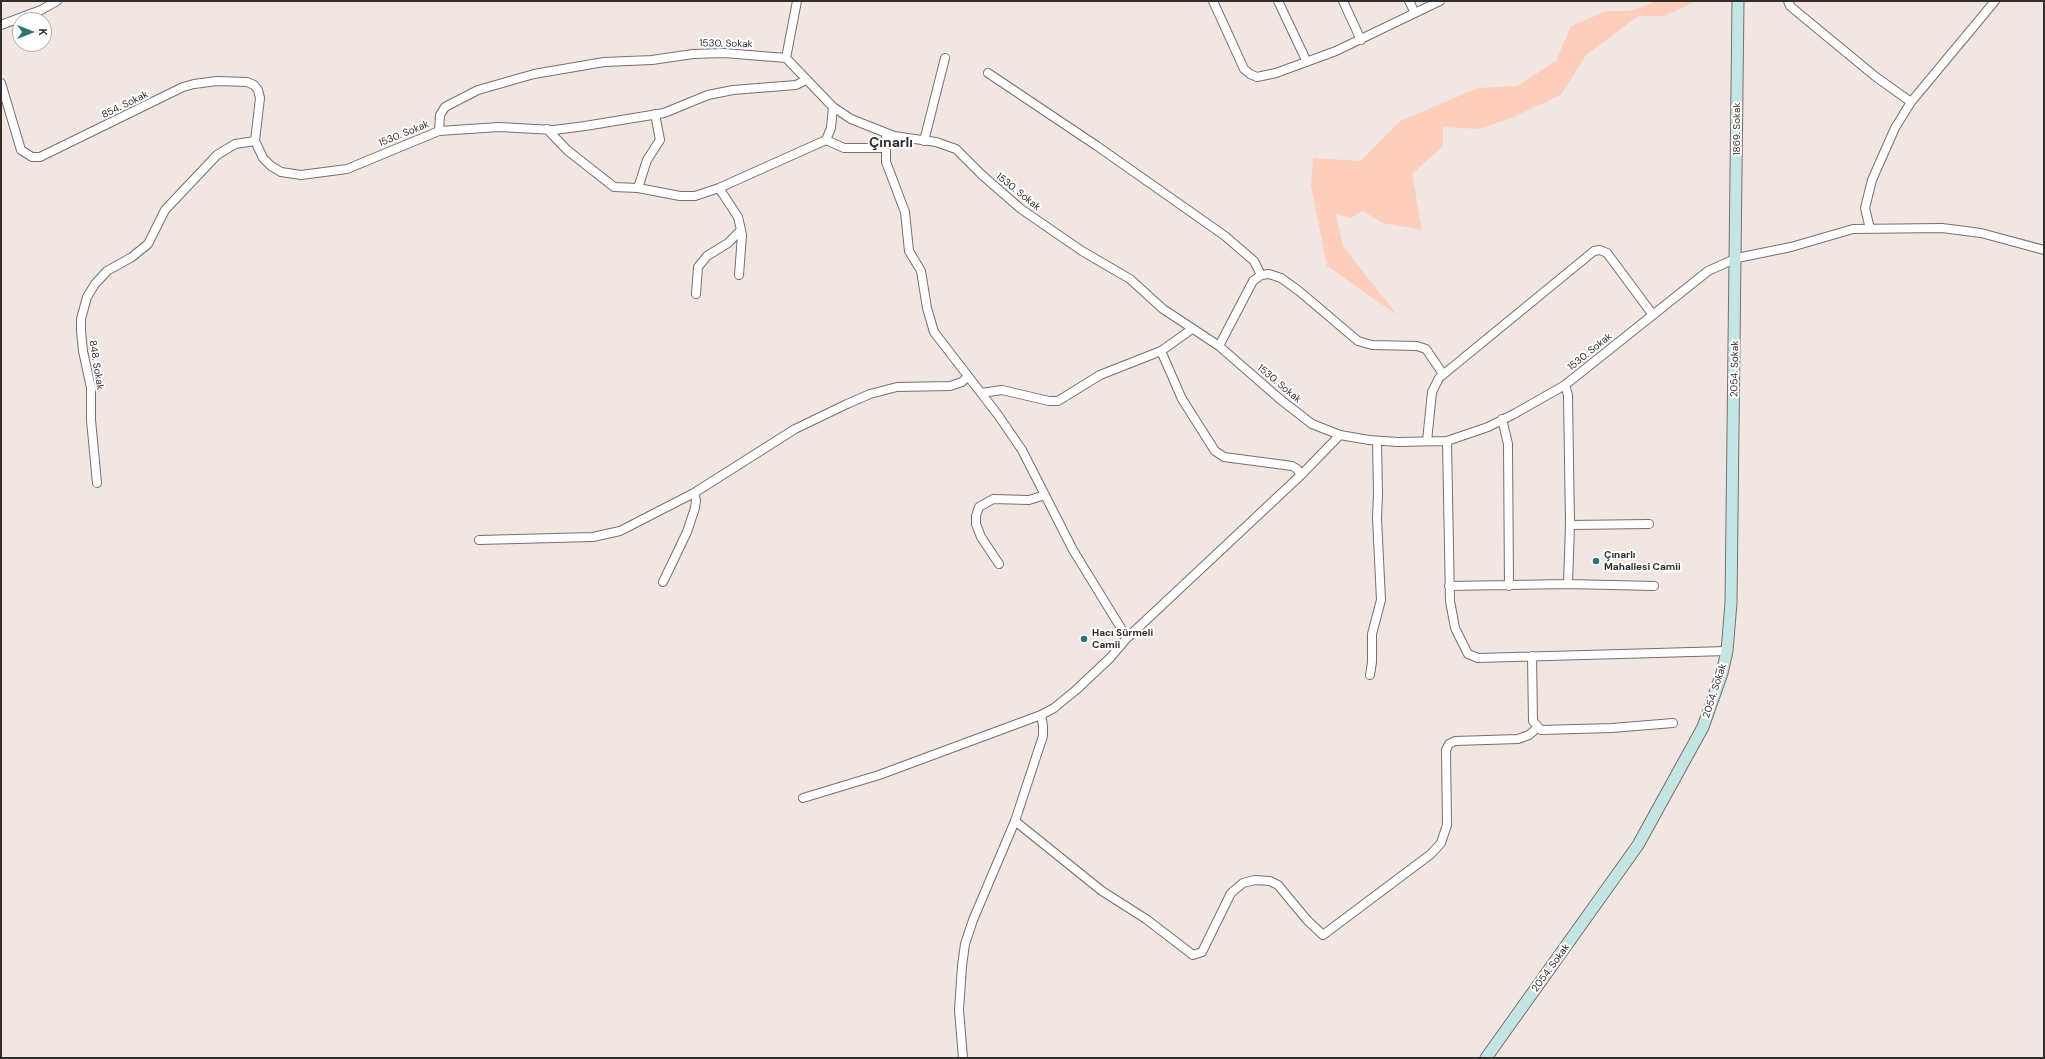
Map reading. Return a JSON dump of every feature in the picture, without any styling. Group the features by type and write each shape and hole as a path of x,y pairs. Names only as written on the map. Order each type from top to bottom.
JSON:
{"main road":[{"name":"1869. Sokak","path":"1736,258 1738,1"},
{"name":"2054. Sokak","path":"1486,1058 1638,845 1703,727 1722,673 1727,651 1732,595 1736,258"}],"street":[{"path":"1,25 41,10 56,1"},
{"path":"786,58 797,1"},
{"path":"1213,1 1242,66 1250,74 1261,77 1307,62 1361,40 1440,1"},
{"path":"1278,1 1307,62"},
{"path":"1343,1 1361,40"},
{"path":"1409,1 1415,13"},
{"path":"1788,1 1790,6 1876,77 1911,102"},
{"path":"1870,229 1865,208 1872,180 1895,128 1911,102 1978,19 1995,1"},
{"name":"1530. Sokak","path":"256,141 263,158 271,166 282,172 301,175 347,169 439,131 440,115 445,107 478,90 534,74 604,62 652,60 693,54 724,53 786,58 833,107 850,119 886,133 936,142 956,149 982,175 1021,209 1082,251 1130,279 1163,309 1219,346 1281,400 1312,424 1340,435 1377,441 1447,441 1470,434 1502,419 1565,385 1708,271 1736,258 1791,247 1853,229 1924,227 1981,233 2044,250"},
{"path":"924,141 944,58"},
{"path":"988,73 1097,146 1225,236 1254,261 1261,275"},
{"path":"439,131 500,127 547,130 585,126 676,109 708,95 733,90 796,85 806,80"},
{"name":"854. Sokak","path":"1,83 21,150 32,157 40,157 183,87 217,81 240,81 254,85 258,90 260,106 256,141"},
{"path":"547,130 568,150 614,187 638,188 680,196 696,196 719,188 826,140 831,128 833,107"},
{"path":"638,188 647,160 660,140 655,114"},
{"path":"886,133 886,162 906,212 909,251 921,271 926,308 934,332 981,393 1022,450 1072,550 1127,638"},
{"path":"826,140 844,148 886,148"},
{"name":"848. Sokak","path":"97,483 91,420 91,388 83,351 81,331 81,319 88,297 95,284 107,270 132,257 148,244 165,210 217,155 235,144 256,141"},
{"path":"719,188 738,217 741,230 742,235 739,275"},
{"path":"696,294 698,267 707,256 728,243 741,230"},
{"path":"1427,441 1432,392 1436,382 1443,374 1594,251 1600,250 1607,253 1653,315"},
{"path":"1219,346 1253,281 1261,275 1269,274 1281,278 1358,341 1372,345 1417,346 1426,349 1443,374"},
{"path":"981,393 1002,390 1049,401 1058,401 1100,375 1161,350 1192,329"},
{"path":"1161,350 1182,399 1214,451 1224,457 1292,466 1297,468 1301,475"},
{"path":"479,540 593,537 620,531 694,493 795,429 847,404 870,394 897,387 950,386 962,382 968,376"},
{"path":"1565,385 1568,396 1570,525 1568,584"},
{"path":"1502,419 1508,444 1509,586"},
{"path":"803,798 879,776 1041,715 1054,708 1076,690 1110,658 1127,638 1301,475 1340,435"},
{"path":"1370,675 1372,662 1372,634 1381,600 1377,518 1377,441"},
{"path":"1447,441 1449,586 1453,620 1459,638 1468,654 1478,658 1727,651"},
{"path":"663,582 687,532 696,508 694,493"},
{"path":"999,564 981,537 976,524 976,516 979,507 993,499 1029,500 1045,495"},
{"path":"1570,525 1649,524"},
{"path":"1449,586 1568,584 1654,586"},
{"path":"1532,656 1533,717 1537,728"},
{"path":"963,1058 959,1010 964,950 973,920 1015,821 1043,736 1041,715"},
{"path":"1537,728 1548,731 1673,723"},
{"path":"1015,821 1102,891 1146,919 1193,955 1202,952 1231,893 1243,883 1255,880 1270,881 1278,885 1306,920 1323,935 1431,854 1441,844 1447,825 1446,750 1449,744 1455,741 1518,739 1529,735 1537,728"}],"shaded area":[{"path":"1657,1 1697,1 1664,16 1638,16 1586,55 1561,95 1511,118 1480,129 1443,127 1443,146 1412,174 1422,230 1383,223 1362,211 1351,218 1336,214 1343,246 1397,315 1327,266 1311,186 1313,158 1361,161 1400,121 1478,88 1517,86 1556,61 1571,26 1607,11 1629,11"}],"place":[{"name":"Çınarlı Mahallesi Camii","path":"1596,561"},
{"name":"Hacı Sürmeli Camii","path":"1084,639"}],"district":[{"name":"Çınarlı","path":"891,143"}]}
